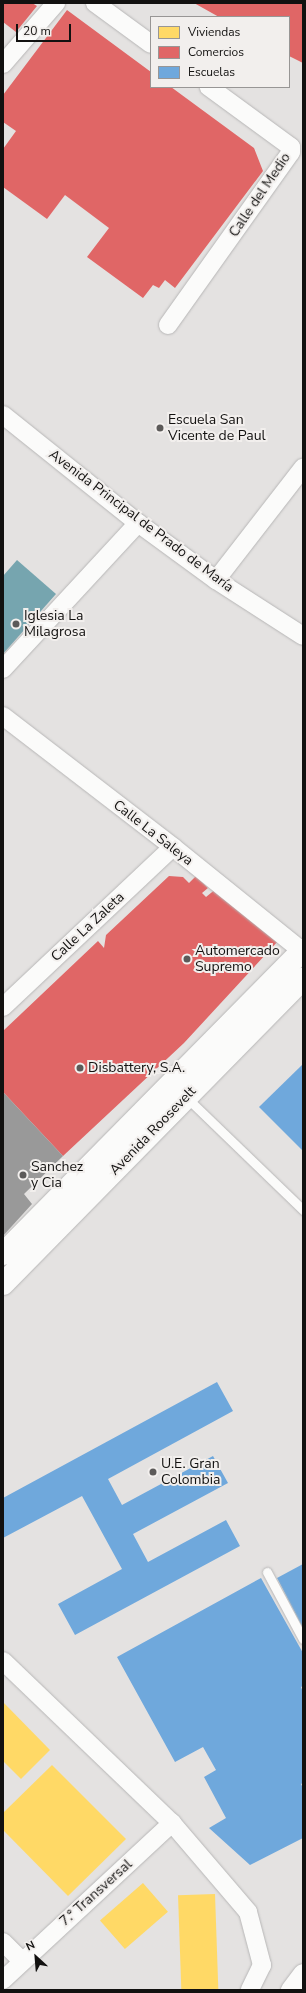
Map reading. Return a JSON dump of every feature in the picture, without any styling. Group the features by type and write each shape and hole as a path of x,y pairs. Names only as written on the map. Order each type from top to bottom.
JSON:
{"street":[{"path":"3,64 56,3"},
{"path":"95,3 150,43"},
{"name":"Calle del Medio","path":"168,325 291,152 291,147 210,88"},
{"name":"Avenida Principal de Prado de María","path":"3,415 138,523 216,580 303,636"},
{"path":"216,580 303,468"},
{"path":"3,669 138,523"},
{"name":"Calle La Saleya","path":"3,716 303,951"},
{"name":"Calle La Zaleta","path":"3,1007 172,847"},
{"name":"Avenida Roosevelt","path":"3,1254 303,951"},
{"name":"Avenida Roosevelt","path":"3,1284 186,1096 303,979"},
{"path":"3,1661 172,1824 248,1912 262,1965 250,1990"},
{"name":"7.° Transversal","path":"3,1980 22,1960 172,1824"},
{"path":"3,1942 22,1960"},
{"path":"290,1990 303,1973"}],"lane":[{"path":"186,1096 303,1210"},
{"path":"268,1572 303,1639"}],"building: Viviendas":[{"path":"3,1702 50,1750 21,1779 3,1761"},
{"path":"52,1765 126,1839 68,1896 3,1830 3,1813"},
{"path":"143,1883 168,1912 125,1949 100,1920"},
{"path":"215,1894 218,1990 181,1990 178,1895"}],"building: Comercios":[{"path":"3,3 32,3 37,6 16,32 3,22"},
{"path":"194,3 303,3 303,63 290,56 290,16 217,16"},
{"path":"67,10 150,71 150,88 172,88 254,148 263,171 175,288 165,280 159,288 153,285 143,298 87,257 109,228 65,195 47,219 3,187 3,149 16,131 3,122 3,95"},
{"path":"169,876 183,877 189,883 196,876 208,888 202,893 206,897 217,888 279,940 184,1043 63,1156 3,1092 3,1031 98,941 104,948 106,935"}],"building: Escuelas":[{"path":"303,1064 303,1151 259,1107"},
{"path":"217,1382 233,1411 108,1479 122,1505 213,1456 228,1483 133,1534 148,1562 226,1520 240,1546 75,1635 58,1604 122,1569 82,1496 3,1538 3,1498"},
{"path":"303,1564 303,1628 277,1578"},
{"path":"261,1578 303,1653 303,1686 301,1687 303,1692 303,1783 301,1784 303,1788 303,1838 250,1865 209,1828 226,1818 204,1777 216,1770 203,1747 175,1762 117,1657"}],"building: Público":[{"name":"Iglesia La Milagrosa","path":"17,560 56,594 3,654 3,576"}],"building: Industria":[{"name":"Sanchez y Cia","path":"3,1092 63,1156 24,1194 32,1204 3,1236"}],"place":[{"name":"Escuela San Vicente de Paul","path":"160,428"},
{"name":"Iglesia La Milagrosa","path":"16,624"},
{"name":"Automercado Supremo","path":"187,959"},
{"name":"Disbattery, S.A.","path":"80,1068"},
{"name":"Sanchez y Cia","path":"23,1175"},
{"name":"U.E. Gran Colombia","path":"153,1472"}]}
